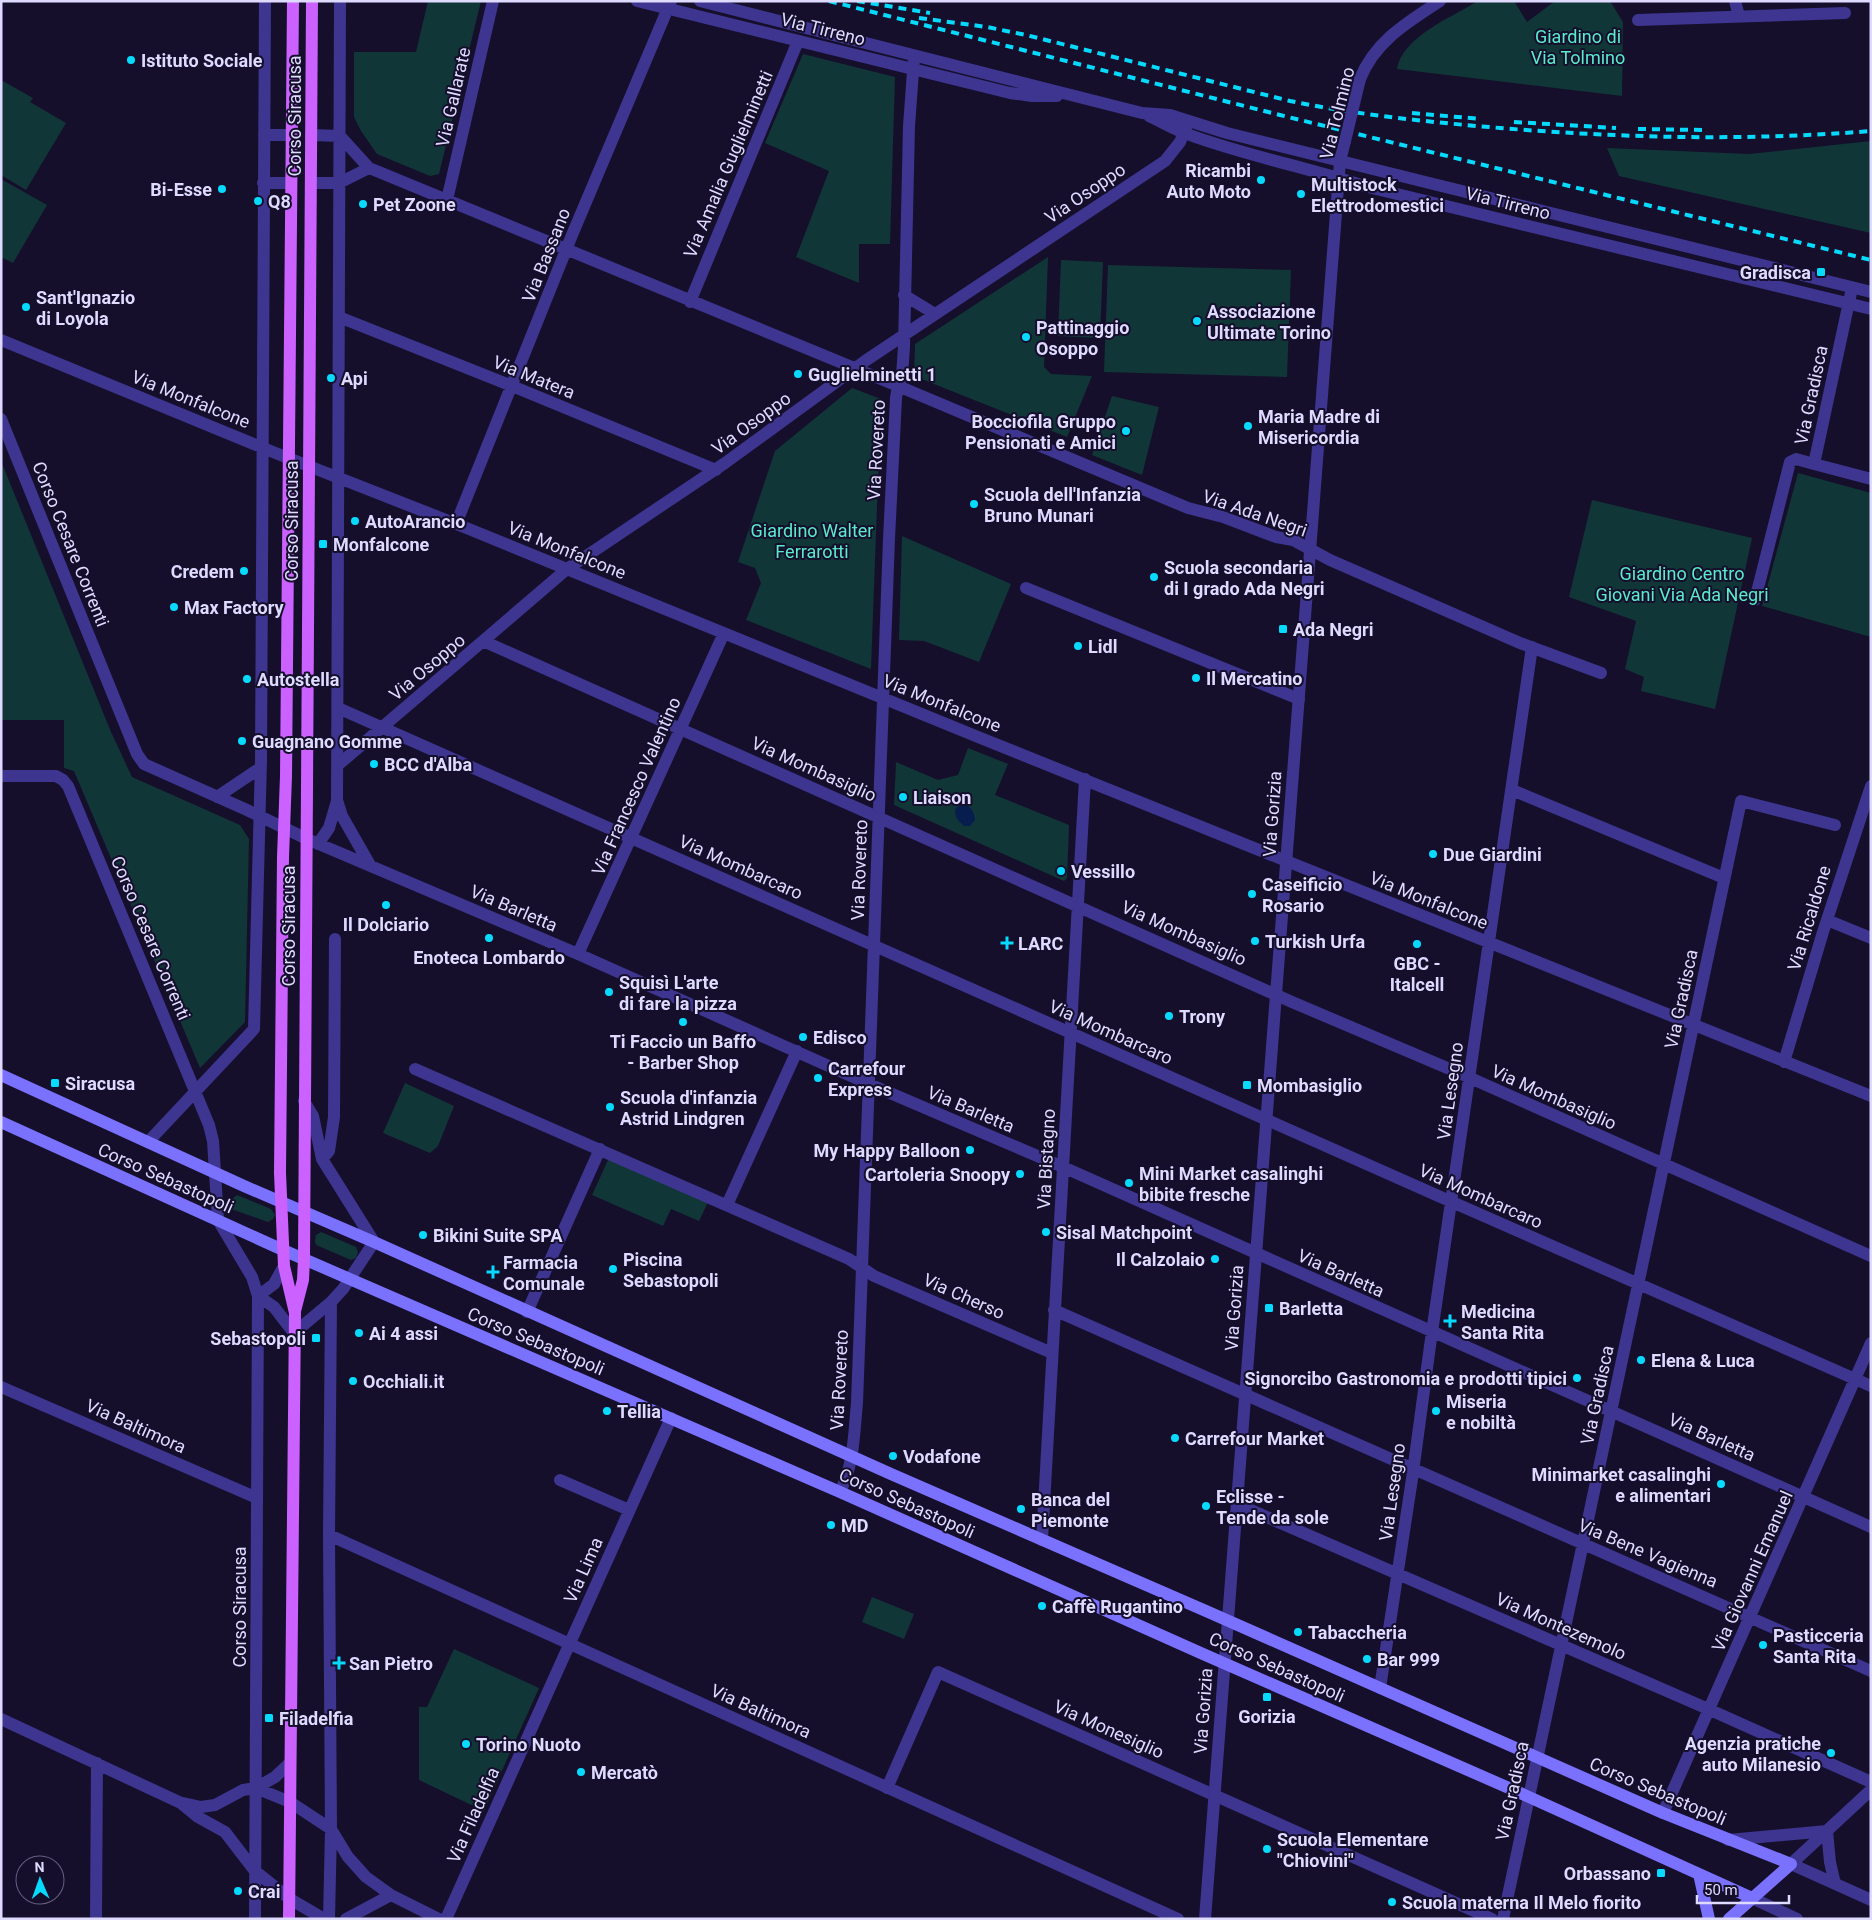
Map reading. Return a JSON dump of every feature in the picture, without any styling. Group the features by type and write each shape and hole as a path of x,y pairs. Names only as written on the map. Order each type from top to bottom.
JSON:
{"main road":[{"name":"Corso Siracusa","path":"293,1 281,1202 284,1266 295,1313"},
{"name":"Corso Siracusa","path":"290,1919 294,1333 295,1313 303,1280 304,1259 304,1101 312,842 309,466 312,1"},
{"name":"Corso Sebastopoli","path":"1,1075 852,1457 1663,1813 1791,1864"},
{"name":"Corso Sebastopoli","path":"1,1122 283,1250 840,1492 1530,1797 1752,1898"},
{"path":"1729,1919 1791,1864"},
{"path":"1699,1874 1704,1888 1709,1919"}],"street":[{"name":"Corso Siracusa","path":"148,1142 197,1092 254,1029 260,816 265,1"},
{"name":"Corso Siracusa","path":"312,842 329,828 337,800 340,1"},
{"name":"Via Gallarate","path":"447,200 493,1"},
{"name":"Via Tirreno","path":"637,1 670,5 798,41 913,70 1032,96 1074,95"},
{"name":"Via Tirreno","path":"700,1 1142,113 1364,186 1871,309"},
{"name":"Via Tolmino","path":"1339,178 1344,141 1360,79 1369,60 1388,37 1404,24 1440,1"},
{"path":"1736,1 1738,16"},
{"name":"Via Bassano","path":"456,524 566,250 670,5"},
{"path":"1638,20 1845,12"},
{"name":"Via Amalia Guglielminetti","path":"690,302 798,41"},
{"path":"913,70 914,56"},
{"name":"Via Rovereto","path":"840,1492 848,1477 852,1457 857,1403 889,530 898,386 902,376 913,70"},
{"name":"Via Tirreno","path":"1186,127 1227,133 1871,292"},
{"name":"Via Osoppo","path":"338,765 567,569 716,470 903,334 1165,161 1175,150 1186,127"},
{"name":"Corso Siracusa","path":"264,135 292,135"},
{"path":"311,135 340,136 369,168 690,302 898,386"},
{"path":"311,183 339,183 369,168"},
{"name":"Via Gorizia","path":"1205,1919 1339,178"},
{"name":"Corso Siracusa","path":"263,183 291,183"},
{"name":"Via Gradisca","path":"1755,600 1790,462 1796,459 1814,464 1852,288"},
{"path":"904,295 935,314"},
{"name":"Via Matera","path":"339,317 716,470"},
{"name":"Via Monfalcone","path":"1,340 263,448 456,524 1871,1096"},
{"name":"Via Ada Negri","path":"898,386 1194,510 1223,517 1276,537 1293,540 1330,560 1532,647 1601,673"},
{"name":"Corso Cesare Correnti","path":"1,419 137,754 144,764"},
{"path":"1814,464 1871,478"},
{"path":"1026,588 1298,699"},
{"name":"Via Francesco Valentino","path":"578,954 724,633"},
{"name":"Via Mombasiglio","path":"483,641 1871,1256"},
{"name":"Via Lesegno","path":"1380,1688 1414,1468 1432,1332 1532,647"},
{"name":"Via Mombarcaro","path":"338,708 1871,1386"},
{"name":"Via Barletta","path":"144,764 260,816 312,842 578,954 1871,1527"},
{"path":"217,797 260,768"},
{"name":"Corso Cesare Correnti","path":"1,776 56,776 68,786 197,1092 209,1125 215,1172"},
{"name":"Via Bistagno","path":"1042,1540 1085,779"},
{"name":"Via Ricaldone","path":"1784,1062 1870,787"},
{"path":"1512,790 1724,878"},
{"name":"Corso Siracusa","path":"337,800 342,816 370,865"},
{"name":"Via Gradisca","path":"1503,1919 1741,801 1835,826"},
{"path":"1827,920 1871,938"},
{"path":"322,1159 329,1151 334,1117 335,939"},
{"path":"727,1205 798,1051"},
{"path":"415,1069 849,1259 862,1268"},
{"name":"Corso Siracusa","path":"304,1101 314,1116 322,1159 374,1242"},
{"name":"Corso Sebastopoli","path":"527,1312 600,1149"},
{"name":"Corso Siracusa","path":"215,1172 218,1220 252,1277 258,1296 255,1919"},
{"path":"284,1266 274,1284 258,1296 274,1307 294,1333 331,1302 350,1279 374,1242"},
{"name":"Via Cherso","path":"862,1268 874,1276 1052,1353"},
{"path":"329,1919 331,1829 329,1535 331,1302"},
{"name":"Via Bene Vagienna","path":"1054,1310 1582,1544 1751,1616 1871,1671"},
{"name":"Via Giovanni Emanuel","path":"1663,1813 1871,1343"},
{"name":"Via Baltimora","path":"1,1387 256,1498"},
{"name":"Via Lima","path":"569,1644 671,1418"},
{"path":"560,1480 629,1510"},
{"name":"Via Montezemolo","path":"1237,1504 1709,1709 1871,1782"},
{"name":"Via Baltimora","path":"329,1535 1178,1919"},
{"name":"Via Filadelfia","path":"446,1919 569,1644"},
{"name":"Via Monesiglio","path":"887,1788 938,1672 1492,1919"},
{"path":"1,1719 181,1803 198,1817 225,1832 256,1871 290,1900 324,1919"},
{"path":"96,1919 97,1763"},
{"path":"181,1803 215,1805 243,1790 256,1788 275,1777 290,1763"},
{"path":"256,1788 290,1802 331,1829 348,1857 366,1877 391,1895 439,1919"},
{"path":"1791,1864 1871,1790"},
{"path":"1728,1840 1827,1831"},
{"path":"1827,1831 1830,1862 1836,1884"},
{"name":"Corso Sebastopoli","path":"1791,1864 1871,1900"},
{"path":"346,1919 391,1895"},
{"name":"Corso Sebastopoli","path":"1752,1898 1797,1919"}],"green space":[{"path":"428,1 481,1 439,174 430,176 377,154 354,117 354,52 416,52"},
{"name":"Giardino di Via Tolmino","path":"1478,1 1514,1 1527,22 1555,1 1610,1 1623,22 1622,96 1397,69 1408,47 1418,38 1442,21"},
{"path":"803,54 895,77 890,244 859,244 859,283 796,257 829,171 765,143"},
{"path":"1,80 33,98 30,102 66,123 26,190 1,175"},
{"path":"1871,141 1871,233 1619,176 1607,148 1749,154"},
{"path":"1,179 47,205 13,263 1,257"},
{"path":"1048,257 1044,367 1051,374 1092,376 1067,437 914,376 915,344"},
{"path":"1061,260 1103,262 1100,338 1058,336"},
{"name":"Associazione Ultimate Torino","path":"1108,265 1291,270 1287,377 1104,372"},
{"name":"Giardino Walter Ferrarotti","path":"852,388 881,399 871,669 746,620 761,583 755,568 738,562 775,451"},
{"name":"Bocciofila Gruppo Pensionati e Amici","path":"1112,396 1159,407 1142,475 1092,455"},
{"path":"1,461 111,732 132,777 240,825 249,839 245,1022 200,1068 74,771 64,768 64,720 1,720"},
{"path":"1798,473 1871,493 1871,637 1762,606"},
{"name":"Giardino Centro Giovani Via Ada Negri","path":"1592,500 1752,538 1715,709 1641,691 1644,677 1625,669 1636,621 1569,597"},
{"path":"902,536 1011,584 979,662 924,641 899,640"},
{"path":"968,748 1008,764 995,795 1069,825 1067,878 1064,881 894,805 896,762 938,780 958,775"},
{"path":"405,1083 454,1106 438,1146 430,1153 383,1133"},
{"path":"609,1158 708,1202 699,1221 671,1209 663,1226 592,1195"},
{"path":"237,1195 271,1209 275,1215 273,1219 268,1222 231,1209 232,1199"},
{"path":"321,1232 356,1247 358,1252 356,1258 351,1260 316,1245 316,1235"},
{"path":"872,1597 914,1614 904,1639 862,1622"},
{"name":"Torino Nuoto","path":"454,1649 539,1688 484,1811 419,1780 419,1707 427,1707"}],"water":[{"path":"962,804 969,807 974,814 975,820 970,826 964,826 956,815 956,808"}],"railway":[{"path":"829,1 1280,115 1871,260"},
{"path":"857,1 930,13"},
{"path":"919,18 987,27 1026,35 1290,101 1394,117 1500,128 1639,136 1732,137 1871,131"},
{"path":"1412,113 1481,119"},
{"path":"1514,122 1616,128"},
{"path":"1638,129 1703,130"}],"place":[{"name":"Istituto Sociale","path":"131,60"},
{"name":"Ricambi Auto Moto","path":"1261,180"},
{"name":"Bi-Esse","path":"222,189"},
{"name":"Multistock Elettrodomestici","path":"1301,194"},
{"name":"Q8","path":"258,201"},
{"name":"Pet Zoone","path":"363,204"},
{"name":"Gradisca","path":"1821,272"},
{"name":"Sant'Ignazio di Loyola","path":"26,307"},
{"name":"Associazione Ultimate Torino","path":"1197,321"},
{"name":"Pattinaggio Osoppo","path":"1026,337"},
{"name":"Guglielminetti 1","path":"798,374"},
{"name":"Api","path":"331,378"},
{"name":"Maria Madre di Misericordia","path":"1248,426"},
{"name":"Bocciofila Gruppo Pensionati e Amici","path":"1126,431"},
{"name":"Scuola dell'Infanzia Bruno Munari","path":"974,504"},
{"name":"AutoArancio","path":"355,521"},
{"name":"Monfalcone","path":"323,544"},
{"name":"Credem","path":"244,571"},
{"name":"Scuola secondaria di I grado Ada Negri","path":"1154,577"},
{"name":"Max Factory","path":"174,607"},
{"name":"Ada Negri","path":"1283,629"},
{"name":"Lidl","path":"1078,646"},
{"name":"Il Mercatino","path":"1196,678"},
{"name":"Autostella","path":"247,679"},
{"name":"Guagnano Gomme","path":"242,741"},
{"name":"BCC d'Alba","path":"374,764"},
{"name":"Liaison","path":"903,797"},
{"name":"Due Giardini","path":"1433,854"},
{"name":"Vessillo","path":"1061,871"},
{"name":"Caseificio Rosario","path":"1252,894"},
{"name":"Il Dolciario","path":"386,905"},
{"name":"Enoteca Lombardo","path":"489,938"},
{"name":"Turkish Urfa","path":"1255,941"},
{"name":"LARC","path":"1007,943"},
{"name":"GBC - Italcell","path":"1417,944"},
{"name":"Squisì L'arte di fare la pizza","path":"609,992"},
{"name":"Trony","path":"1169,1016"},
{"name":"Ti Faccio un Baffo - Barber Shop","path":"683,1022"},
{"name":"Edisco","path":"803,1037"},
{"name":"Carrefour Express","path":"818,1078"},
{"name":"Siracusa","path":"55,1083"},
{"name":"Mombasiglio","path":"1247,1085"},
{"name":"Scuola d'infanzia Astrid Lindgren","path":"610,1107"},
{"name":"My Happy Balloon","path":"970,1150"},
{"name":"Cartoleria Snoopy","path":"1020,1174"},
{"name":"Mini Market casalinghi bibite fresche","path":"1129,1183"},
{"name":"Sisal Matchpoint","path":"1046,1232"},
{"name":"Bikini Suite SPA","path":"423,1235"},
{"name":"Il Calzolaio","path":"1215,1259"},
{"name":"Piscina Sebastopoli","path":"613,1269"},
{"name":"Farmacia Comunale","path":"493,1272"},
{"name":"Barletta","path":"1269,1308"},
{"name":"Medicina Santa Rita","path":"1450,1321"},
{"name":"Ai 4 assi","path":"359,1333"},
{"name":"Sebastopoli","path":"316,1338"},
{"name":"Elena & Luca","path":"1641,1360"},
{"name":"Signorcibo Gastronomia e prodotti tipici","path":"1577,1378"},
{"name":"Occhiali.it","path":"353,1381"},
{"name":"Tellia","path":"607,1411"},
{"name":"Miseria e nobiltà","path":"1436,1411"},
{"name":"Carrefour Market","path":"1175,1438"},
{"name":"Vodafone","path":"893,1456"},
{"name":"Minimarket casalinghi e alimentari","path":"1721,1484"},
{"name":"Eclisse - Tende da sole","path":"1206,1506"},
{"name":"Banca del Piemonte","path":"1021,1509"},
{"name":"MD","path":"831,1525"},
{"name":"Caffè Rugantino","path":"1042,1606"},
{"name":"Tabaccheria","path":"1298,1632"},
{"name":"Pasticceria Santa Rita","path":"1763,1645"},
{"name":"Bar 999","path":"1367,1659"},
{"name":"San Pietro","path":"339,1663"},
{"name":"Gorizia","path":"1267,1697"},
{"name":"Filadelfia","path":"269,1718"},
{"name":"Torino Nuoto","path":"466,1744"},
{"name":"Agenzia pratiche auto Milanesio","path":"1831,1753"},
{"name":"Mercatò","path":"581,1772"},
{"name":"Scuola Elementare \"Chiovini\"","path":"1267,1849"},
{"name":"Orbassano","path":"1661,1873"},
{"name":"Crai","path":"238,1891"},
{"name":"Scuola materna Il Melo fiorito","path":"1392,1902"}]}
